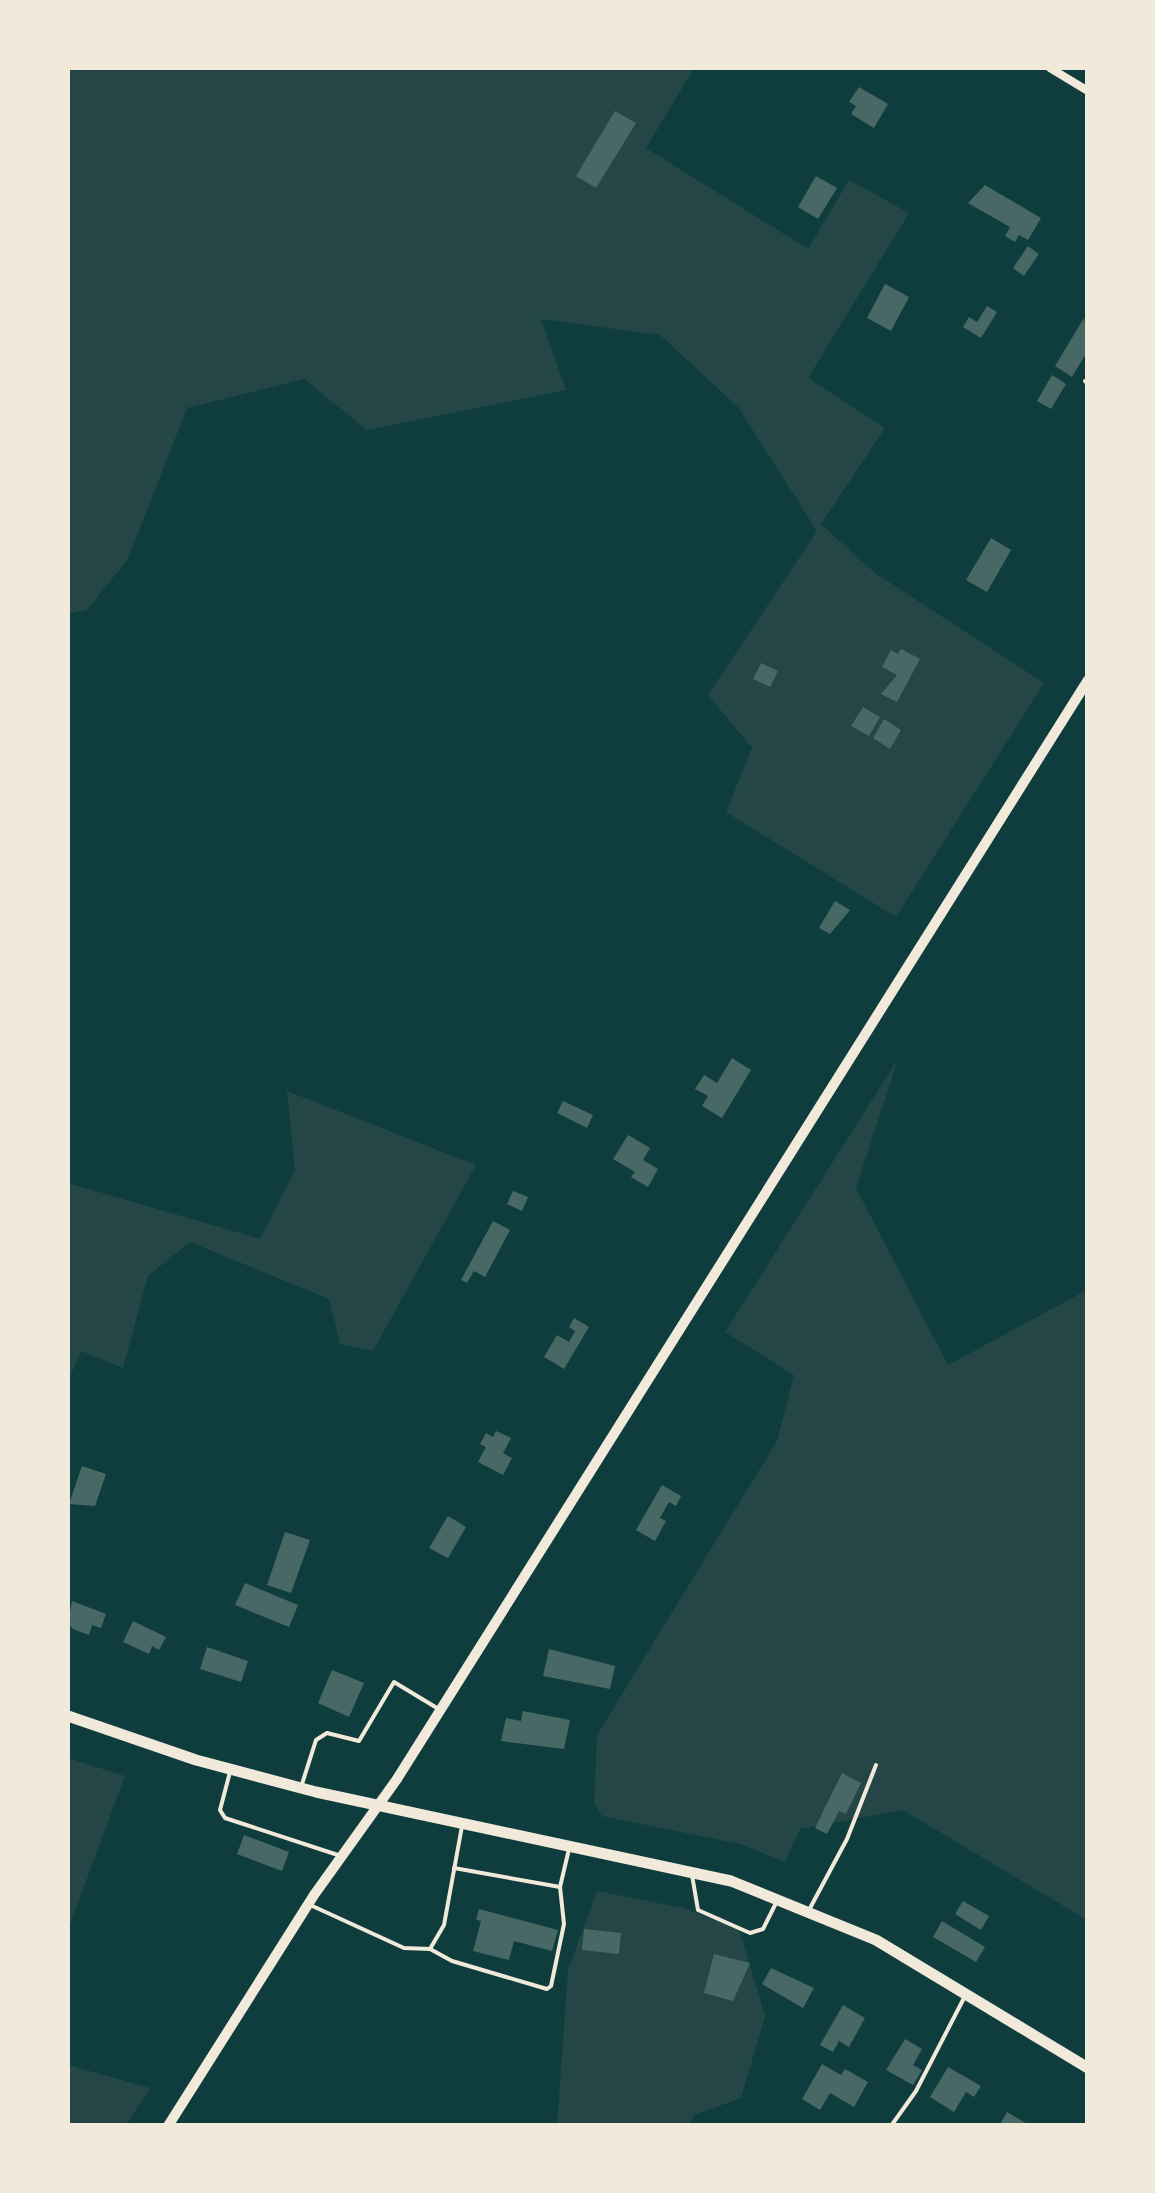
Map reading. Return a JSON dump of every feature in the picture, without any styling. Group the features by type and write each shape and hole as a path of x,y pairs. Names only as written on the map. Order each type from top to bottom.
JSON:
{"main road":[{"path":"168,2126 308,1904 440,1710 1088,680"},
{"path":"68,1716 231,1770 301,1788 462,1826 692,1871 779,1898 876,1940 1088,2068"}],"street":[{"path":"1050,68 1088,91"}],"lane":[{"path":"301,1788 316,1740 326,1734 359,1740 394,1682 440,1710"},
{"path":"809,1910 847,1839 876,1765"},
{"path":"231,1770 220,1810 225,1818 341,1856"},
{"path":"430,1949 444,1925 462,1826"},
{"path":"308,1904 404,1948 430,1949 468,1966 546,1990 558,1970 562,1940 560,1887 569,1848"},
{"path":"454,1868 560,1887"},
{"path":"692,1871 698,1910 750,1933 763,1929 779,1898"},
{"path":"891,2126 916,2091 966,1994"}],"shaded area":[{"path":"68,68 687,68 693,70 646,148 808,249 849,180 909,213 808,378 885,428 821,524 875,573 1044,683 896,917 726,812 752,748 708,695 817,531 738,407 660,335 541,319 566,390 367,430 304,379 187,408 128,559 87,610 68,614"},
{"path":"898,1059 856,1188 948,1365 1087,1290 1087,1920 903,1810 800,1829 785,1862 740,1844 602,1816 594,1803 597,1735 777,1441 794,1375 725,1332"},
{"path":"287,1091 476,1165 373,1351 340,1344 329,1299 190,1242 148,1276 123,1368 81,1351 68,1381 68,1183 260,1239 295,1170"},
{"path":"68,1758 125,1776 68,1930"},
{"path":"597,1891 683,1908 739,1929 765,2016 741,2098 694,2115 689,2125 557,2126 568,1970"},
{"path":"68,2065 150,2088 126,2125 68,2125"}],"building":[{"path":"859,87 888,104 874,128 851,114 856,106 849,102"},
{"path":"615,111 636,123 596,188 576,176"},
{"path":"816,176 837,188 818,219 798,207"},
{"path":"985,185 1041,218 1028,240 1019,235 1015,242 1005,236 1010,227 968,203"},
{"path":"1028,246 1039,254 1024,276 1013,268"},
{"path":"885,284 909,297 891,331 867,318"},
{"path":"987,306 997,312 981,338 963,327 969,317 977,322"},
{"path":"1084,318 1088,350 1072,377 1055,366"},
{"path":"1052,375 1066,384 1051,409 1037,401"},
{"path":"991,538 1011,550 987,592 966,580"},
{"path":"901,649 920,659 897,702 881,694 897,675 882,667 891,650 898,654"},
{"path":"761,663 778,671 770,687 753,679"},
{"path":"863,707 880,717 869,736 851,726"},
{"path":"884,719 901,730 890,749 873,738"},
{"path":"835,901 850,910 830,934 819,928"},
{"path":"732,1058 751,1070 722,1118 702,1106 708,1096 695,1089 704,1075 717,1083"},
{"path":"563,1101 593,1115 587,1128 557,1113"},
{"path":"628,1135 650,1148 643,1160 658,1169 648,1187 631,1177 635,1172 613,1159"},
{"path":"513,1191 528,1197 522,1211 507,1204"},
{"path":"493,1221 510,1230 485,1277 474,1271 467,1283 461,1280"},
{"path":"574,1318 589,1327 564,1369 544,1357 557,1335 569,1342 575,1331 569,1327"},
{"path":"496,1431 511,1438 503,1453 512,1458 503,1475 478,1462 486,1447 480,1444 486,1433 493,1437"},
{"path":"82,1466 106,1474 95,1506 69,1504"},
{"path":"662,1485 681,1496 676,1506 669,1502 660,1518 666,1521 655,1541 636,1530"},
{"path":"448,1516 466,1527 448,1558 429,1548"},
{"path":"285,1532 310,1540 291,1593 267,1585"},
{"path":"245,1583 298,1605 289,1627 235,1605"},
{"path":"72,1601 106,1614 101,1628 92,1625 89,1635 73,1629 68,1623"},
{"path":"133,1621 166,1637 159,1650 152,1646 149,1654 123,1642"},
{"path":"207,1647 248,1661 241,1682 200,1669"},
{"path":"549,1649 615,1666 610,1689 543,1676"},
{"path":"332,1670 364,1683 349,1717 318,1703"},
{"path":"523,1711 570,1720 564,1749 501,1741 506,1718 521,1721"},
{"path":"842,1773 861,1783 846,1814 839,1811 827,1834 815,1828"},
{"path":"244,1835 289,1852 282,1871 237,1854"},
{"path":"963,1901 989,1916 981,1930 955,1914"},
{"path":"479,1909 558,1930 552,1951 514,1941 509,1960 473,1951 481,1921 476,1920"},
{"path":"942,1921 985,1947 976,1962 933,1937"},
{"path":"584,1929 621,1933 619,1954 582,1950"},
{"path":"714,1954 750,1963 733,2001 704,1993"},
{"path":"771,1968 814,1988 803,2008 762,1984"},
{"path":"843,2005 865,2018 849,2047 839,2041 833,2052 820,2045"},
{"path":"905,2039 922,2049 913,2065 922,2070 913,2085 886,2070"},
{"path":"822,2064 841,2075 845,2069 868,2082 854,2107 830,2093 820,2110 802,2099"},
{"path":"948,2067 981,2086 974,2097 966,2092 954,2112 930,2097"},
{"path":"1007,2112 1031,2126 999,2126"}]}
